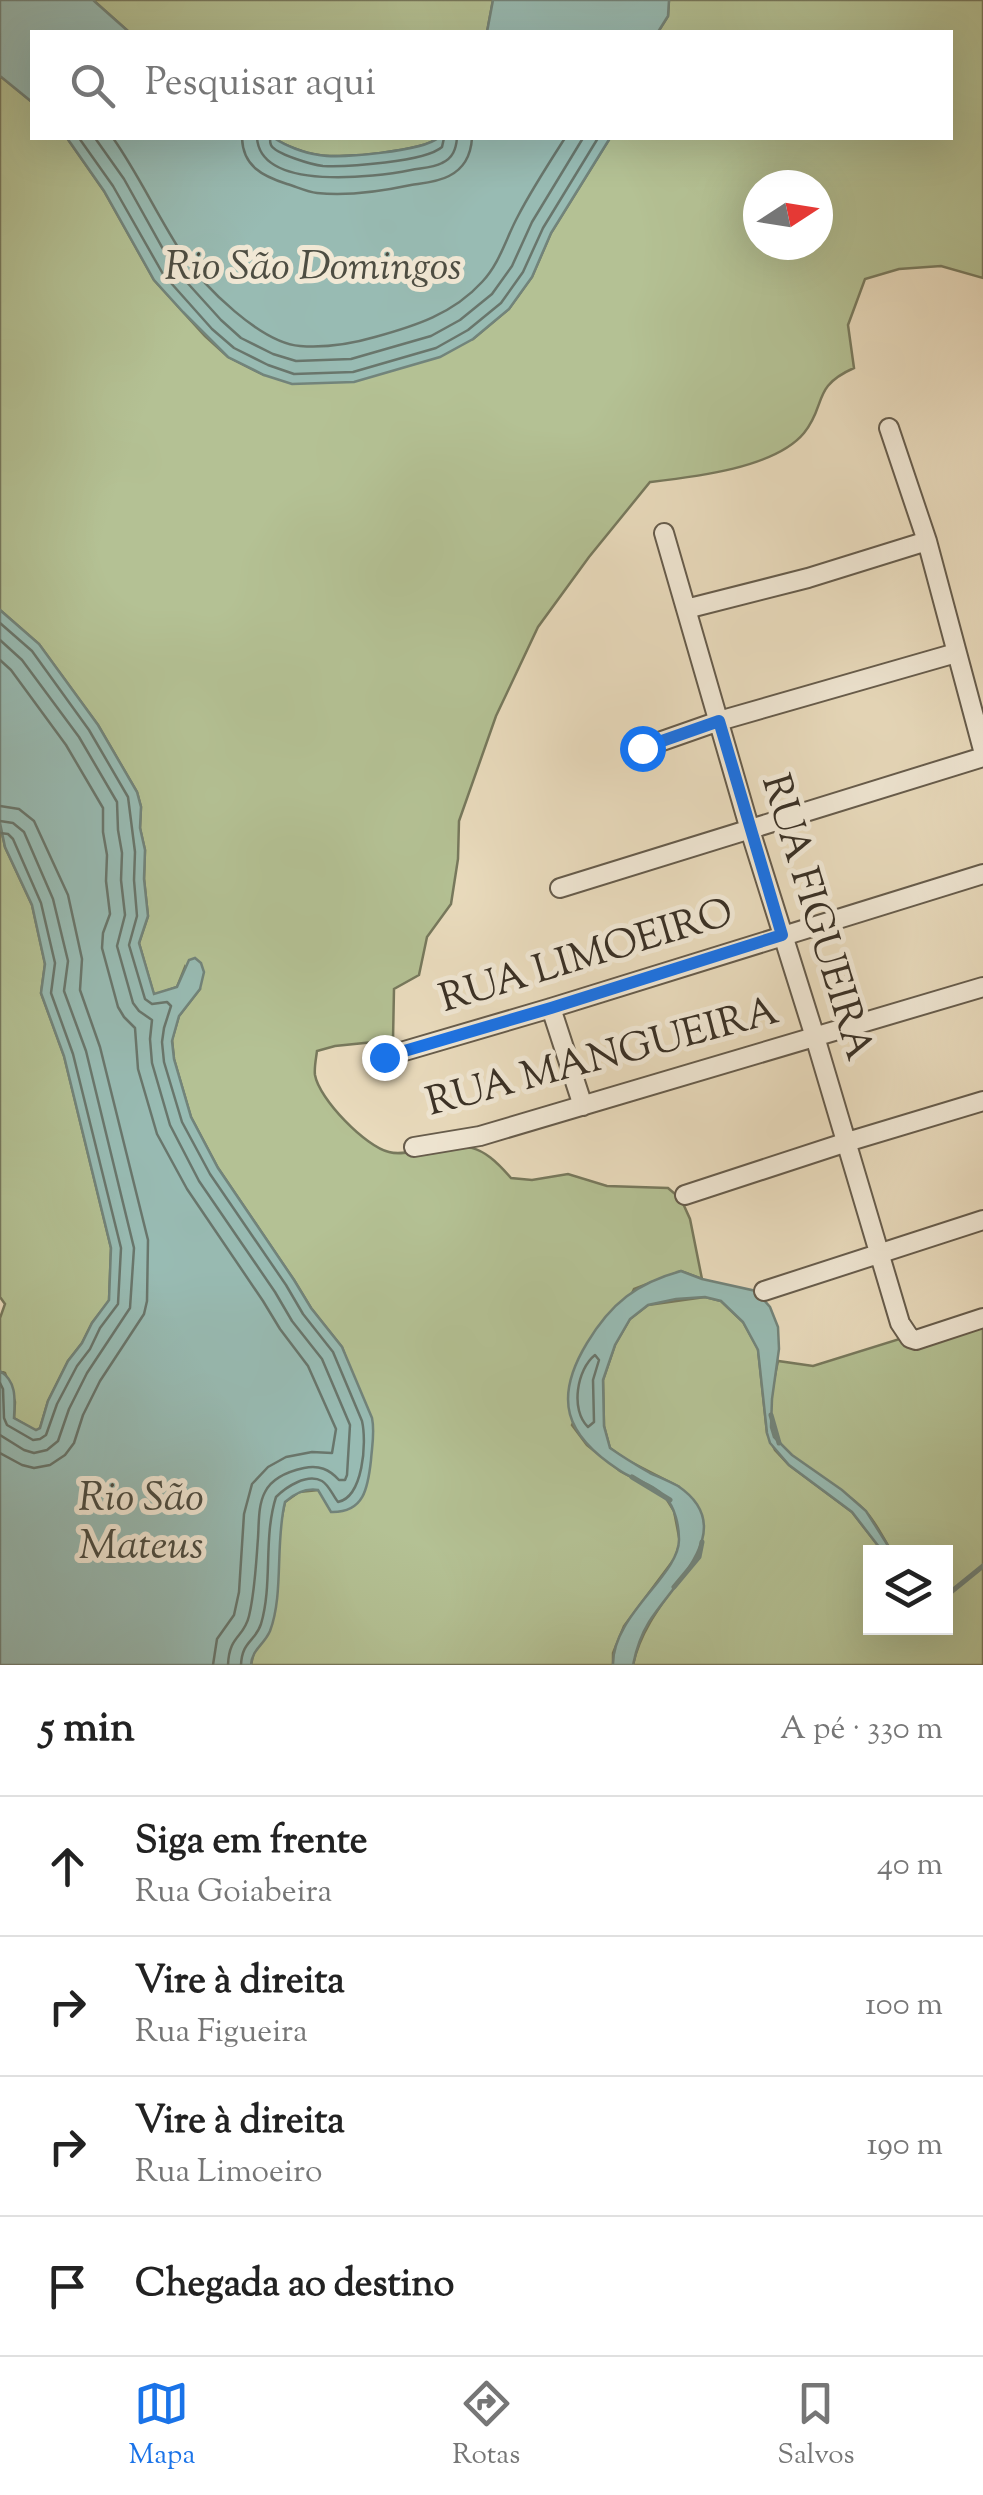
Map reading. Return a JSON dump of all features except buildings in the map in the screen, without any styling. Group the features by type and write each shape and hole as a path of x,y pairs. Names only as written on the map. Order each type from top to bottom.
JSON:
{"street":[{"path":"560,888 983,754 980,727 956,653 928,541 889,428"},
{"name":"RUA FIGUEIRA","path":"664,534 900,1323 916,1340 983,1318"},
{"path":"686,609 808,578 928,541"},
{"path":"642,748 719,721 956,653"},
{"name":"RUA LIMOEIRO","path":"384,1057 983,874"},
{"name":"RUA MANGUEIRA","path":"414,1147 480,1136 983,987"},
{"path":"551,1008 582,1106"},
{"path":"686,1195 983,1101"},
{"path":"764,1291 983,1220"}],"green space":[{"path":"93,0 493,0 487,30 127,30"},
{"path":"669,0 983,0 983,278 941,266 899,269 865,279 848,325 854,368 831,382 804,433 791,445 754,463 650,482 538,627 496,716 459,821 451,904 427,937 419,975 394,989 393,1040 317,1051 315,1072 325,1096 345,1121 379,1148 405,1153 462,1146 481,1151 511,1178 532,1180 568,1174 607,1186 668,1188 681,1199 690,1219 702,1279 681,1271 634,1289 572,1425 587,1445 620,1471 664,1495 674,1511 680,1542 675,1558 624,1626 613,1653 613,1665 251,1665 285,1502 299,1492 318,1490 352,1374 342,1347 311,1308 218,1168 191,1117 172,1040 179,1016 200,989 185,967 177,987 154,995 139,943 148,916 137,792 98,725 39,644 0,610 0,76 30,100 30,140 68,140 104,191 154,280 228,357 264,375 473,339 509,309 532,277 551,233 609,140 953,140 953,30 659,30 668,16"},
{"path":"277,140 434,140 399,150 330,156"},
{"path":"0,823 5,847 32,905 45,964 41,993 64,1056 111,1248 109,1301 68,1361 36,1431 14,1418 15,1402 5,1373 0,1371 0,1318 5,1304 0,1297"},
{"path":"705,1297 721,1301 743,1322 758,1349 767,1433 775,1450 852,1512 878,1545 863,1545 863,1635 953,1635 953,1545 888,1545 858,1503 787,1452 772,1432 770,1416 778,1361 813,1366 983,1313 983,1665 633,1665 652,1619 700,1549 679,1487 610,1448 604,1426 603,1380 615,1345 630,1319 648,1305"}],"water":[{"path":"0,0 93,0 127,30 30,30 30,100 0,76"},
{"path":"493,0 669,0 668,16 659,30 487,30"},
{"name":"Rio São Domingos","path":"68,140 277,140 301,151 330,156 399,150 434,140 609,140 551,233 532,277 509,309 473,339 440,357 354,382 292,384 228,357 154,280 104,191"},
{"name":"Rio São Mateus","path":"0,610 39,644 98,725 137,792 148,916 139,943 154,994 177,987 189,960 195,958 204,972 200,989 179,1016 172,1041 191,1117 218,1168 311,1308 342,1347 372,1418 368,1480 357,1503 331,1512 318,1490 300,1492 285,1502 274,1616 251,1665 0,1665 0,1371 12,1386 14,1418 36,1430 40,1428 48,1401 68,1361 109,1300 111,1248 64,1056 41,993 45,964 32,905 5,847 0,823"},
{"path":"681,1271 756,1291 770,1307 778,1327 772,1399 774,1437 866,1511 888,1545 878,1545 852,1512 789,1465 770,1443 758,1350 743,1322 721,1301 705,1297 648,1305 630,1319 615,1345 603,1380 604,1426 610,1448 678,1486 696,1502 703,1519 703,1537 686,1572 646,1627 633,1665 613,1665 623,1629 676,1553 678,1528 671,1506 660,1493 619,1470 586,1443 576,1429 568,1399 576,1363 587,1343 626,1296"}],"waterway":[{"path":"771,1415 779,1443"},
{"path":"632,1477 670,1500"},
{"path":"674,1587 699,1557 702,1542"},
{"path":"953,1590 983,1566"}],"route":[{"path":"384,1057 782,935 719,721 642,748"}]}
